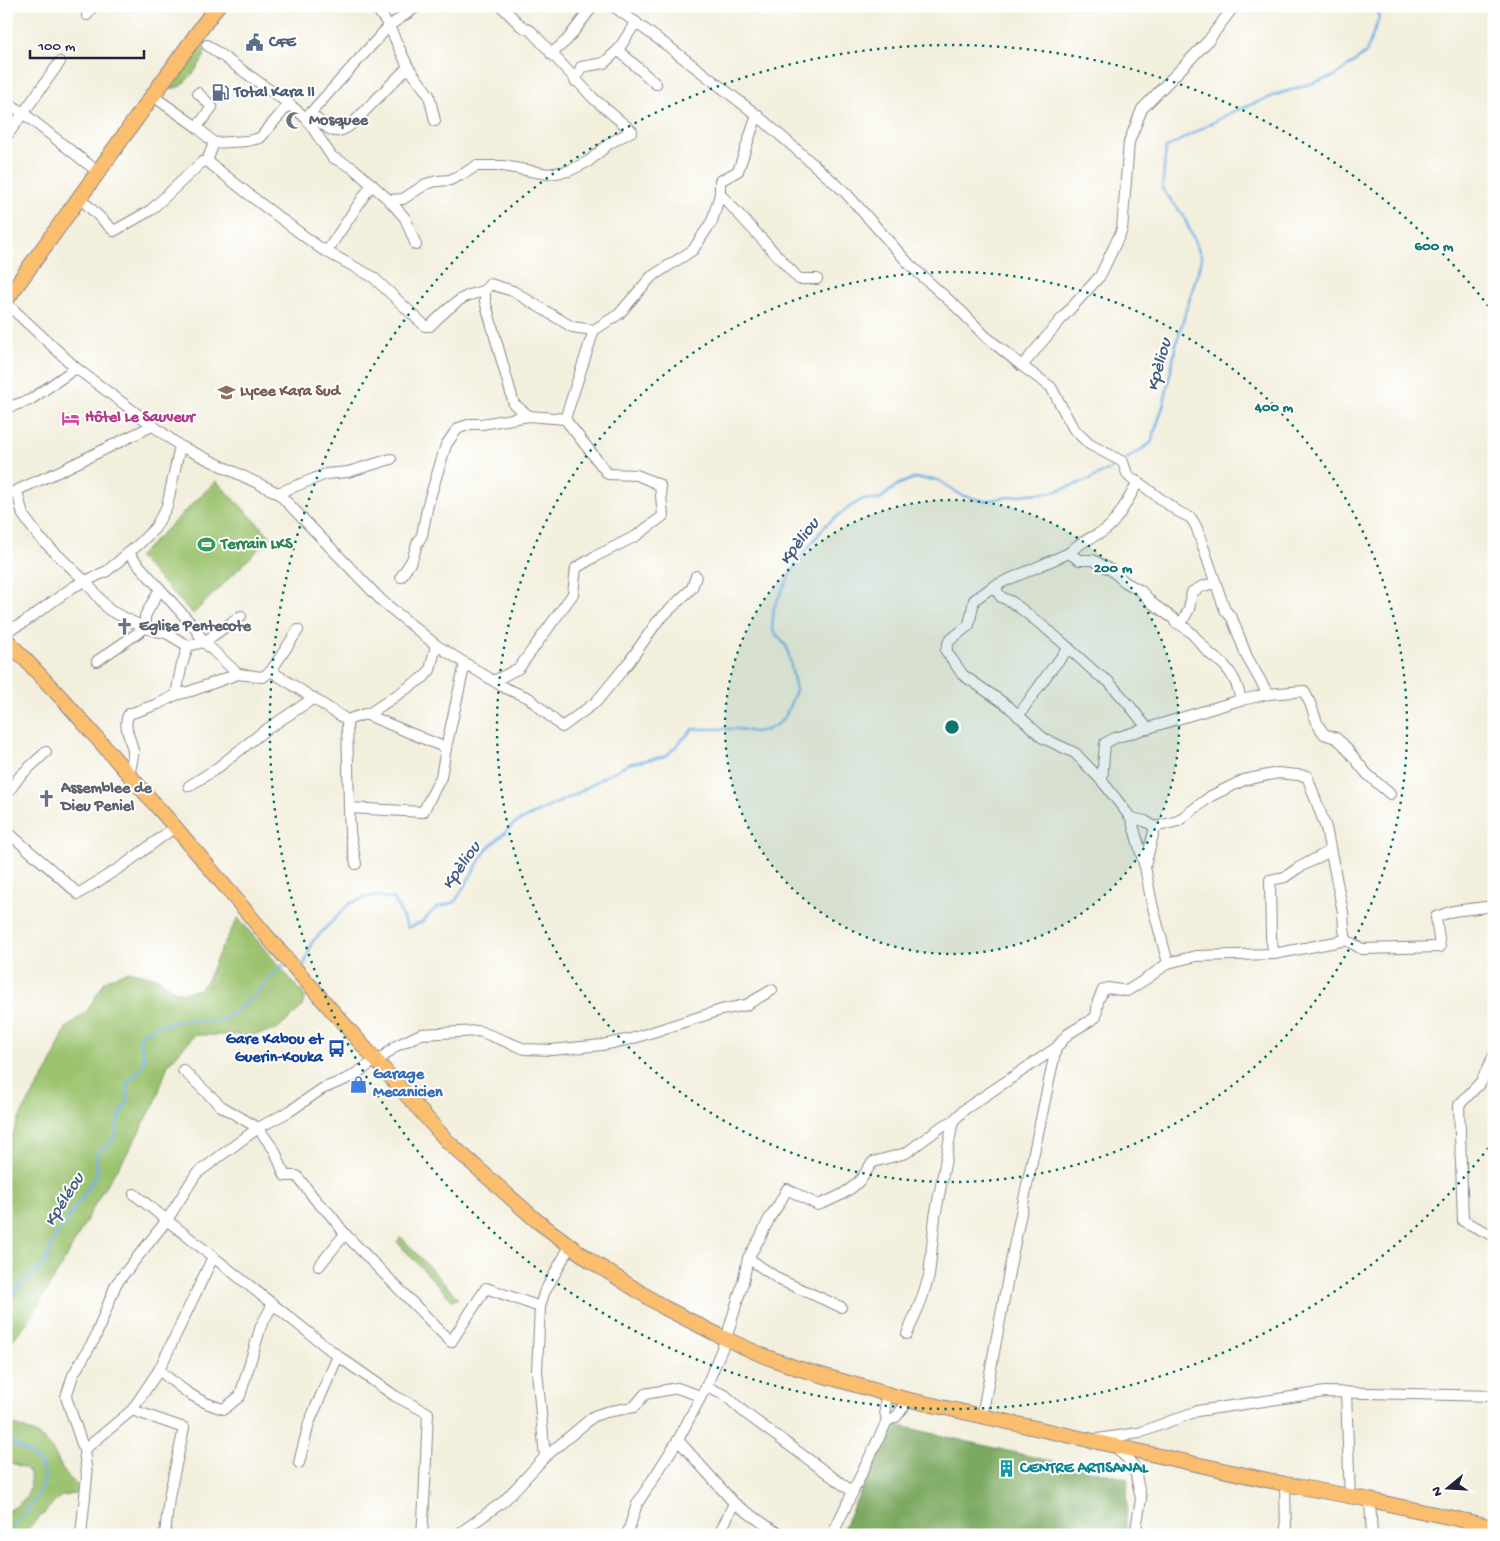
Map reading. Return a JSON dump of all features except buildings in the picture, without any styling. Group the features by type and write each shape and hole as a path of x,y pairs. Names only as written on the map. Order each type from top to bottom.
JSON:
{"highway":[{"path":"6,300 217,6"}],"main road":[{"path":"6,638 67,704 174,826 277,948 447,1141 518,1205 570,1246 665,1308 764,1356 797,1368 886,1394 1285,1484 1494,1527"}],"street":[{"path":"374,6 389,26 408,67 429,95 435,121"},
{"path":"308,116 389,26 418,6"},
{"path":"389,200 403,199 426,184 450,180 476,166 503,166 548,174 569,171 589,161 610,143 632,131 592,98 531,31 521,26 501,6"},
{"path":"551,54 567,40 593,6"},
{"path":"614,6 757,115 845,192 910,265 963,313 984,335 1051,387 1073,428 1089,444 1123,462 1127,476 1191,518 1196,526 1225,610 1232,618 1247,657 1268,694"},
{"path":"1022,366 1063,316 1100,276 1122,230 1129,142 1142,109 1208,41 1234,6"},
{"path":"575,81 581,67 604,63 618,50 636,22"},
{"path":"207,45 290,104 337,132 344,131 408,67"},
{"path":"618,50 656,84"},
{"path":"6,136 60,62"},
{"path":"197,127 212,107 198,93"},
{"path":"153,96 197,127 214,143 247,141 260,138 290,104"},
{"path":"6,101 98,172"},
{"path":"565,419 594,330 618,314 650,277 693,250 712,221 720,194 720,181 738,171 757,115"},
{"path":"308,116 332,157 353,168 389,200 405,218 416,245"},
{"path":"207,161 214,143"},
{"path":"79,197 114,231 150,210 202,162 207,161"},
{"path":"207,161 320,248 373,277 428,327 466,296 485,292"},
{"path":"327,251 372,184"},
{"path":"720,194 799,280 817,279"},
{"path":"529,416 514,404 485,301 485,292 490,284 513,291 572,327 594,330"},
{"path":"6,303 76,368 180,446 278,493 382,601 436,645 494,681 529,698 562,727 596,702 629,662 657,622 692,588 696,576"},
{"path":"6,408 30,400 76,368"},
{"path":"401,577 412,560 422,535 428,504 446,445 459,428 470,424 482,424 529,416 565,419 608,474 637,475 660,485 663,516 636,536 576,568 573,594 519,668 494,681"},
{"path":"6,495 152,426"},
{"path":"6,632 23,623 73,587 107,571 155,528 167,506 180,446"},
{"path":"278,493 326,474 348,472 390,459"},
{"path":"1138,482 1123,510 1103,532 1085,540 1068,553 994,586 974,600 969,625 949,641 946,651 962,675 1008,706 1043,738 1075,753 1102,782 1130,818 1145,867 1152,904 1168,963"},
{"path":"17,491 23,515 39,537 86,582 109,610 145,628 168,634 188,646 204,642 241,616"},
{"path":"128,553 194,627 204,642 238,674"},
{"path":"1068,553 1079,560 1093,560 1111,570 1125,582 1141,591 1154,604 1192,632 1211,656 1224,665 1239,687 1241,701"},
{"path":"1181,624 1189,609 1192,592 1203,586 1215,583"},
{"path":"994,586 1001,597 1012,602 1069,648 1097,674 1108,681 1148,729"},
{"path":"145,628 144,616 160,589"},
{"path":"1162,616 1181,624"},
{"path":"97,661 145,628"},
{"path":"129,775 133,752 126,722 131,712 238,674 263,677 270,671 298,630"},
{"path":"367,715 424,677 430,670 436,645"},
{"path":"176,695 180,668 188,646"},
{"path":"1018,716 1069,648"},
{"path":"349,808 423,812 441,777 465,663"},
{"path":"270,671 348,720"},
{"path":"1102,782 1105,743 1115,738 1199,712 1268,694 1304,691 1318,726 1324,734 1336,738 1343,744 1366,774 1390,794"},
{"path":"189,786 216,769 264,731 314,698"},
{"path":"348,720 365,714 446,748"},
{"path":"348,720 350,834 356,864"},
{"path":"6,794 20,776 46,752"},
{"path":"1130,818 1145,821 1155,827 1178,821 1211,796 1244,780 1278,772 1308,776 1326,828 1343,912 1346,940"},
{"path":"6,830 78,894 124,866 174,826"},
{"path":"1145,867 1155,827"},
{"path":"1274,954 1271,938 1270,880 1285,877 1330,851"},
{"path":"626,1535 637,1504 678,1440 703,1392 726,1339 748,1258 787,1189 818,1205 847,1192 864,1176 873,1162 906,1152 940,1127 952,1121 965,1109 1056,1048 1068,1034 1096,1017 1098,1001 1103,990 1108,988 1127,991 1168,963 1196,956 1274,954 1346,940 1362,949 1440,947 1436,917 1453,911 1494,906"},
{"path":"81,1535 87,1476 84,1450 66,1397 73,1374 95,1338 116,1284 167,1220 196,1174 258,1128 290,1111 322,1089 351,1077 377,1061 396,1046 421,1034 479,1031 525,1049 552,1050 602,1045 631,1039 721,1010 746,1005 772,990"},
{"path":"982,1416 1012,1256 1056,1048"},
{"path":"1494,1055 1481,1082 1459,1105 1463,1221 1494,1236"},
{"path":"183,1070 221,1106 258,1128 275,1151 285,1176 298,1176 345,1234 450,1342 486,1288 540,1307"},
{"path":"907,1334 929,1276 935,1218 952,1121"},
{"path":"134,1194 338,1356 396,1396 428,1413 424,1478 426,1492 422,1535"},
{"path":"320,1266 345,1234"},
{"path":"545,1457 537,1371 540,1307 544,1293 570,1246"},
{"path":"84,1450 132,1410 159,1370 213,1257"},
{"path":"748,1258 780,1280 841,1307"},
{"path":"159,1370 191,1395 212,1406 224,1409 240,1396 261,1326 273,1304"},
{"path":"299,1463 309,1423 338,1356"},
{"path":"457,1535 504,1501 545,1457 594,1416 634,1407 645,1394 677,1388 725,1395 752,1418 853,1492"},
{"path":"1091,1440 1139,1433 1197,1411 1325,1392 1494,1396"},
{"path":"1346,1392 1350,1498"},
{"path":"886,1394 885,1411 888,1421"},
{"path":"832,1535 888,1421 896,1417 909,1400"},
{"path":"132,1410 184,1428 168,1497 165,1535"},
{"path":"678,1440 734,1503 780,1535"},
{"path":"1114,1446 1134,1466 1141,1499 1135,1535"},
{"path":"1285,1484 1286,1535"},
{"path":"1370,1500 1372,1535"},
{"path":"719,1535 734,1503"}],"green space":[{"path":"201,45 205,51 204,57 193,74 181,86 168,90"},
{"name":"Terrain LKS","path":"216,481 271,537 193,614 138,557"},
{"path":"238,918 305,996 302,1007 277,1030 252,1035 195,1035 168,1064 155,1103 125,1157 101,1193 65,1260 29,1320 6,1348 6,1158 11,1137 23,1111 50,1066 66,1028 87,1011 105,981 129,971 158,978 171,989 182,993 199,989 207,980"},
{"path":"401,1237 458,1298 453,1301 397,1242"},
{"path":"6,1406 14,1425 34,1433 45,1441 52,1449 66,1474 77,1486 75,1494 61,1496 22,1535 13,1535 6,1525 6,1512 18,1505 26,1497 30,1487 30,1473 25,1468 6,1461"},
{"path":"892,1424 1128,1479 1126,1535 840,1535"}],"waterway":[{"name":"Kpèliou","path":"1125,460 1151,443 1164,403 1177,341 1202,258 1183,215 1162,189 1166,148 1232,112 1281,93 1335,76 1366,53 1379,18 1377,6"},
{"name":"Kpèliou","path":"300,966 304,966 312,942 349,904 366,897 375,896 394,899 408,928 422,922 436,908 455,902 486,850 515,823 578,793 628,764 666,756 693,729 739,729 755,732 767,730 778,724 786,715 796,690 787,647 772,629 774,607 796,563 826,525 848,508 863,499 879,500 897,485 914,478 938,480 961,495 984,501 1053,492 1089,480 1119,464"},
{"name":"Kpéléou","path":"6,1305 14,1291 41,1267 47,1259 50,1248 58,1233 94,1179 98,1168 96,1157 101,1149 113,1139 121,1114 128,1103 128,1083 143,1065 144,1054 139,1042 143,1032 161,1025 183,1020 217,1021 227,1018 255,996 265,982 281,966 287,966"},
{"name":"Kpéléou","path":"6,1440 9,1440 38,1461 43,1468 45,1477 44,1483 33,1503 6,1533"}],"place":[{"name":"CFE","path":"255,43"},
{"name":"Total Kara II","path":"220,93"},
{"name":"Mosquee","path":"295,121"},
{"name":"Lycee Kara Sud","path":"226,392"},
{"name":"Hôtel Le Sauveur","path":"71,418"},
{"name":"Terrain LKS","path":"207,545"},
{"name":"Eglise Pentecote","path":"125,627"},
{"name":"Assemblee de Dieu Peniel","path":"47,798"},
{"name":"Gare Kabou et Guerin-Kouka","path":"337,1049"},
{"name":"Garage Mecanicien","path":"359,1084"},
{"name":"CENTRE ARTISANAL","path":"1006,1469"}]}
